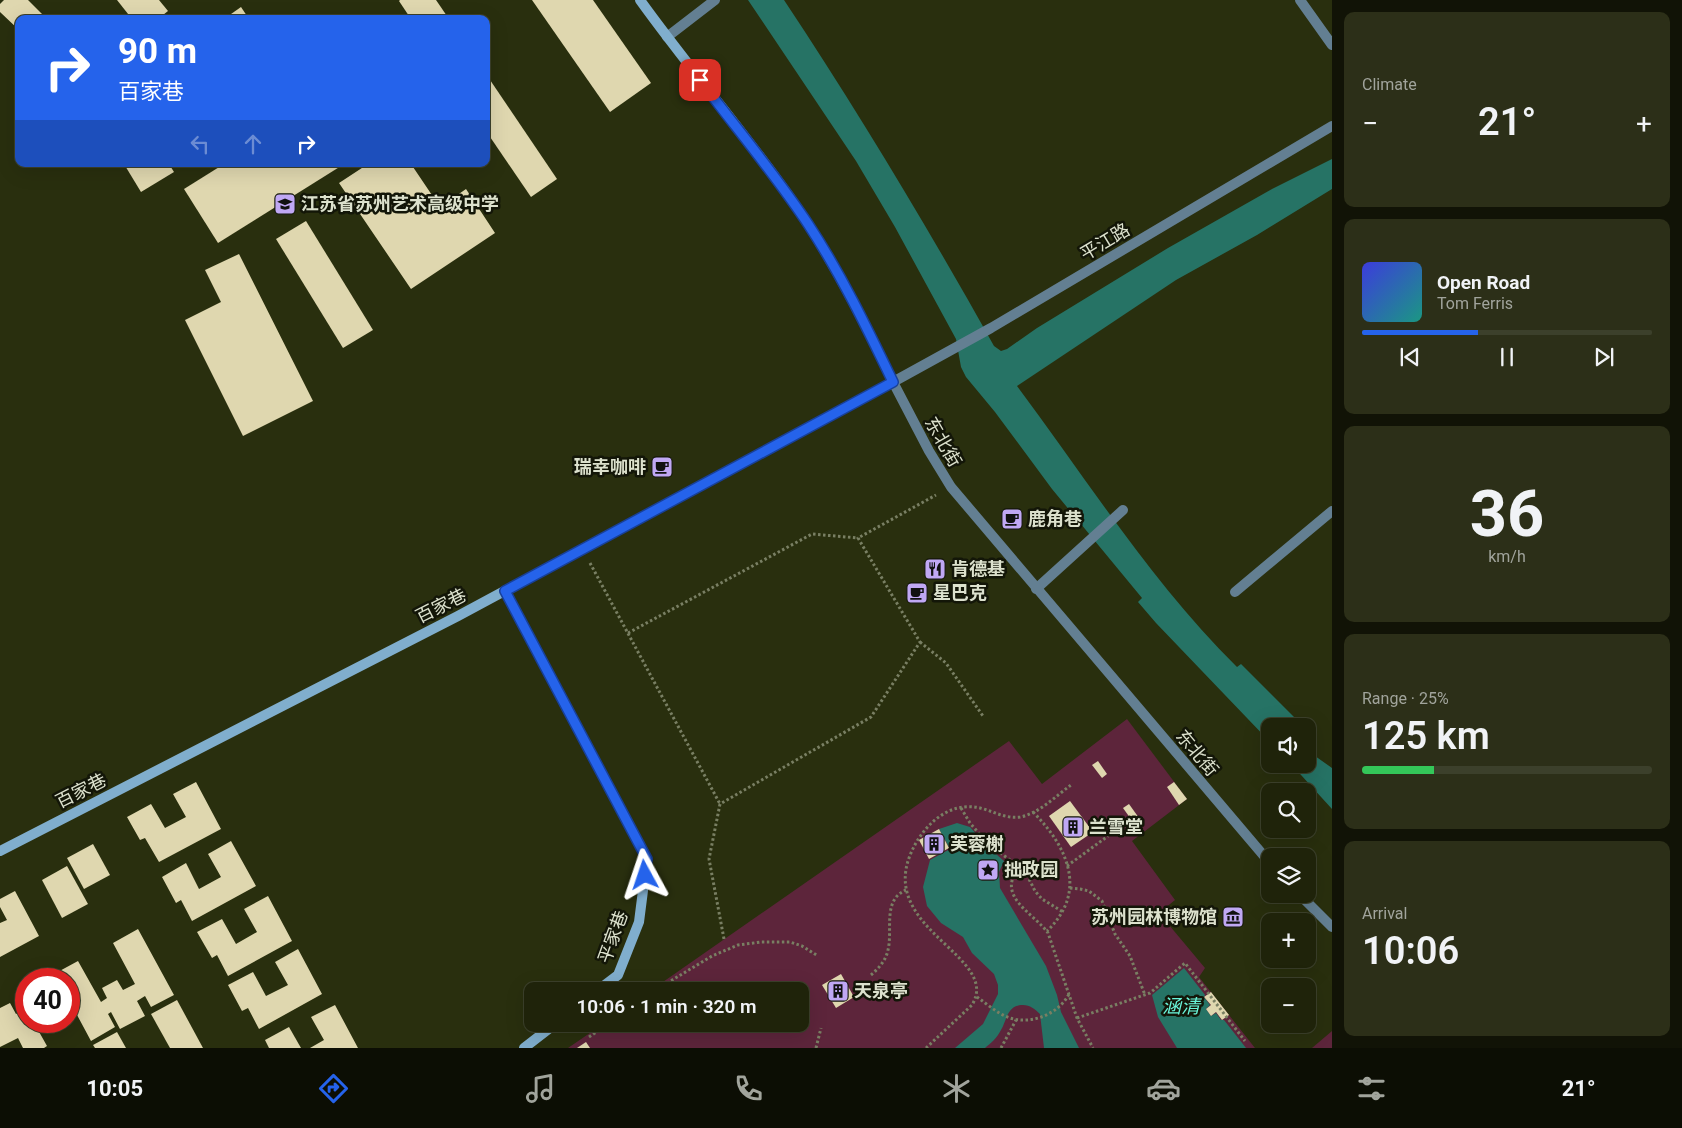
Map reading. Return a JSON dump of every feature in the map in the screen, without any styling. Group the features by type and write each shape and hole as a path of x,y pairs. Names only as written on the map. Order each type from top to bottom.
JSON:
{"street":[{"name":"东北街","path":"640,0 808,224 862,317 929,451 951,487 1261,852"},
{"path":"667,37 715,0"},
{"path":"1300,0 1332,45"},
{"name":"平江路","path":"893,382 991,328 1332,126"},
{"name":"百家巷","path":"0,851 505,591 893,382"},
{"path":"1036,589 1123,510"},
{"path":"1235,592 1332,511"},
{"name":"平家巷","path":"505,591 647,859 639,922 618,975 609,982"},
{"path":"1308,903 1332,927"},
{"path":"524,1048 545,1032"}],"path":[{"path":"628,633 812,534 858,538 951,487"},
{"path":"858,538 920,642 946,663 983,716"},
{"path":"583,549 720,804 709,859 724,939"},
{"path":"720,804 871,717 920,642"},
{"path":"926,1048 970,1007 977,997 978,987 974,976 922,920 913,907 906,890 905,870 918,838 925,828 940,816 961,808 980,808 1010,817 1021,816 1033,812 1071,785"},
{"path":"961,808 970,823 982,837 1028,876 1038,895 1050,905 1063,912"},
{"path":"1033,812 1057,844 1067,866 1070,888 1068,902 1063,912 1047,931"},
{"path":"1067,866 1108,836"},
{"path":"1020,868 1012,881 1013,894 1024,910 1047,931 1051,938 1076,1018 1093,1048"},
{"path":"1070,888 1088,891 1102,901 1115,934 1130,956 1145,994"},
{"path":"871,975 887,956 890,943 890,917 893,902 899,894 906,890"},
{"path":"669,982 725,949 738,945 762,942 790,942 802,946 818,956"},
{"path":"1076,1018 1150,993 1185,963 1245,1042"},
{"path":"977,997 1007,1017 1016,1020 1041,1017 1060,1006 1069,994"},
{"path":"1001,1048 1016,1020"},
{"path":"816,1048 821,1028"},
{"path":"589,1037 596,1032"}],"shaded area":[{"name":"拙政园","path":"1127,719 1187,799 1132,841 1175,900 1159,913 1205,968 1199,977 1255,1048 568,1048 591,1032 809,1032 809,982 663,982 1009,741 1042,784"},
{"path":"1332,1031 1332,1048 1312,1048"}],"water":[{"path":"748,0 784,0 892,171 994,346 1001,351 1168,248 1272,189 1332,159 1332,189 1257,235 1176,280 1017,386 1122,531 1177,601 1237,667 1241,664 1295,718 1261,718 1261,733 1138,602 1142,598 1052,489 995,412 966,377 961,367 956,339 895,227 856,161"},
{"path":"1316,757 1332,768 1332,809 1316,791 1316,783 1308,783 1299,773 1316,773"},
{"path":"957,823 970,827 1004,861 999,872 1000,888 1046,966 1061,1012 1079,1048 1044,1048 1040,1014 1032,1008 1023,1005 1011,1010 998,1035 985,1048 955,1048 983,1024 998,994 998,985 994,974 972,953 963,937 941,923 927,906 923,887 930,860 950,849 939,829"},
{"name":"涵清","path":"1184,968 1205,995 1204,997 1210,1005 1206,1009 1211,1016 1216,1013 1221,1020 1224,1020 1246,1048 1177,1048 1158,1017 1152,995"}],"building":[{"path":"4,0 28,0 43,15 15,15 15,26 0,12 0,4"},
{"path":"117,0 159,0 168,11 163,15 129,15"},
{"path":"436,0 446,15 408,15 399,1"},
{"path":"532,0 593,0 651,83 610,112"},
{"path":"241,7 246,15 230,15"},
{"path":"490,80 557,179 531,197 490,137"},
{"path":"126,167 171,167 174,172 141,192"},
{"path":"219,167 339,167 218,243 184,189"},
{"path":"363,167 413,167 440,207 466,189 495,233 411,289 339,183"},
{"path":"306,221 373,330 343,348 276,239"},
{"path":"239,254 313,401 243,436 185,320 221,302 205,270"},
{"path":"1098,761 1107,774 1102,778 1092,765"},
{"path":"196,782 221,829 159,862 145,838 140,840 127,817 151,804 165,828 186,817 173,794"},
{"path":"1174,782 1187,799 1179,805 1167,787"},
{"name":"兰雪堂","path":"1070,801 1093,832 1071,847 1049,816"},
{"path":"1129,804 1139,818 1133,822 1123,808"},
{"name":"芙蓉榭","path":"939,829 949,848 929,859 919,840"},
{"path":"231,841 256,886 192,921 181,900 176,903 162,877 186,863 199,889 221,877 208,854"},
{"path":"93,844 110,875 84,889 67,858"},
{"path":"67,866 88,904 62,918 42,880"},
{"path":"15,891 39,936 0,957 0,923 7,920 0,907 0,899"},
{"path":"268,896 292,941 228,976 217,955 212,958 197,932 222,919 236,944 257,932 244,909"},
{"path":"138,929 174,995 151,1007 145,996 137,1001 145,1016 120,1029 111,1012 108,1014 115,1027 91,1041 80,1020 80,968 65,968 78,961 101,1002 107,998 102,988 117,980 123,990 135,984 113,943"},
{"path":"298,949 322,994 259,1029 248,1008 242,1011 228,985 253,972 266,996 288,985 275,962"},
{"name":"天泉亭","path":"841,974 854,997 836,1008 822,985"},
{"path":"1211,992 1229,1015 1222,1020 1216,1012 1211,1016 1206,1009 1211,1005 1204,997"},
{"path":"177,1000 203,1048 170,1048 151,1014"},
{"path":"10,1003 15,1012 15,1033 40,1033 47,1046 44,1048 23,1048 18,1038 0,1047 0,1008"},
{"path":"335,1005 358,1048 310,1048 324,1040 311,1017"},
{"path":"289,1027 301,1048 269,1048 265,1040"},
{"path":"117,1032 126,1048 95,1048 93,1045"},
{"path":"586,1042 590,1048 577,1048"}],"place":[{"name":"江苏省苏州艺术高级中学","path":"285,204"},
{"name":"瑞幸咖啡","path":"662,467"},
{"name":"鹿角巷","path":"1012,519"},
{"name":"肯德基","path":"935,569"},
{"name":"星巴克","path":"917,593"},
{"name":"兰雪堂","path":"1073,827"},
{"name":"芙蓉榭","path":"934,844"},
{"name":"拙政园","path":"988,870"},
{"name":"苏州园林博物馆","path":"1233,917"},
{"name":"天泉亭","path":"838,991"}],"route":[{"path":"645,875 647,859 505,591 893,382 862,317 817,238 767,167 700,80"}]}
